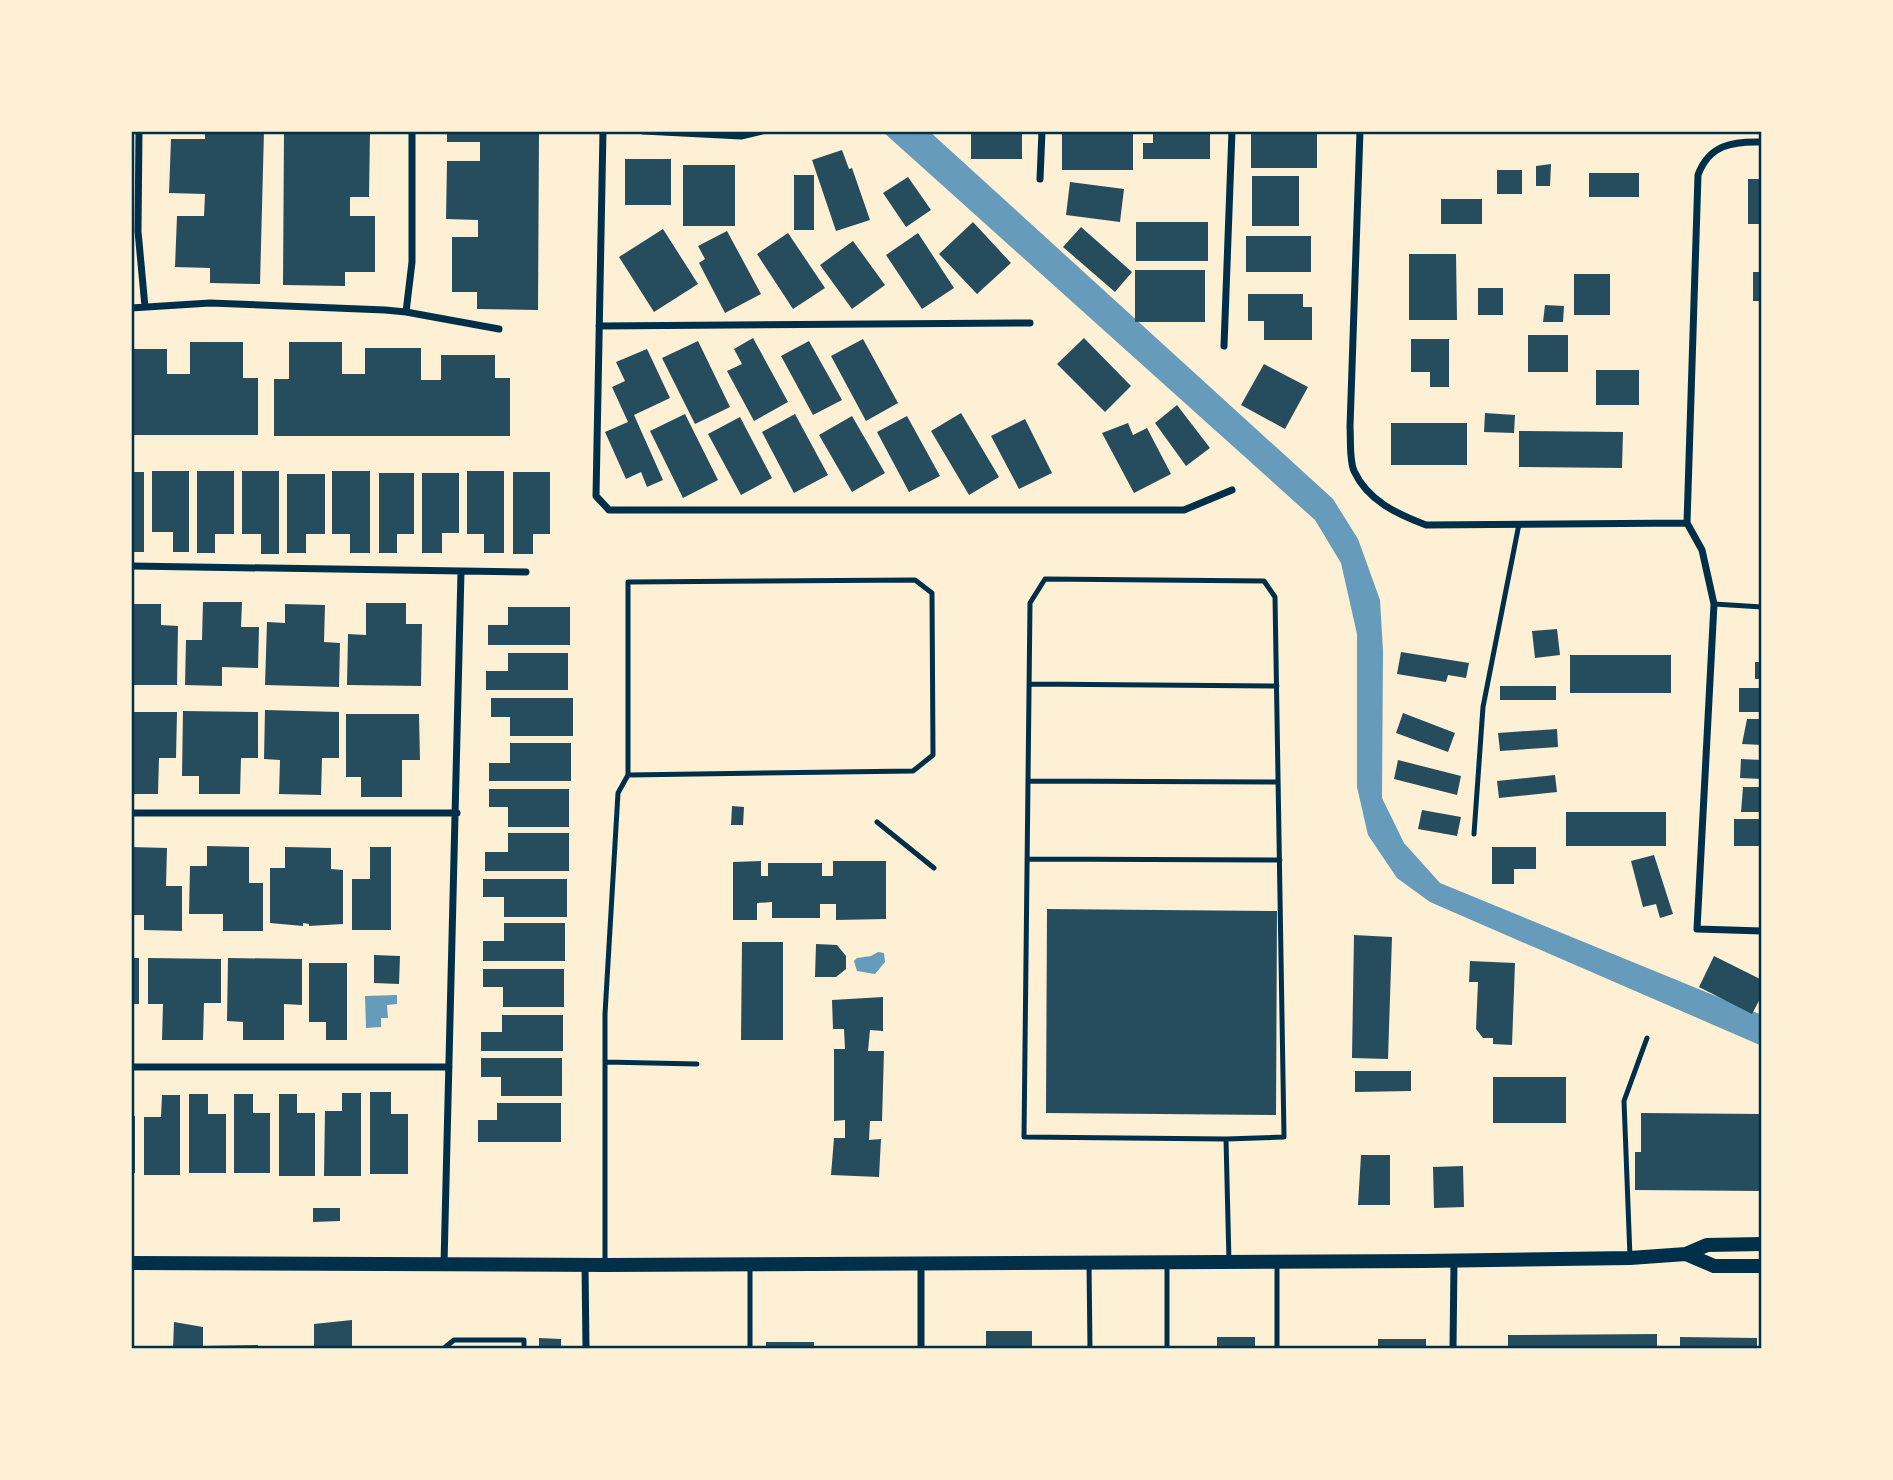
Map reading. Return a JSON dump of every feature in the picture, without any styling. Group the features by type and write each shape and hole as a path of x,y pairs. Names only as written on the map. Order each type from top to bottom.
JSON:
{"main road":[{"path":"131,1264 750,1265 1454,1261 1686,1255 1707,1245 1762,1244"},
{"path":"1686,1255 1714,1266 1762,1266"}],"street":[{"path":"139,131 138,231 145,307"},
{"path":"406,312 412,262 412,131"},
{"path":"603,131 596,496 609,510 1184,510 1232,490"},
{"path":"643,131 741,136 762,131"},
{"path":"1040,179 1042,131"},
{"path":"1224,346 1232,131"},
{"path":"1360,131 1350,427 1353,469 1372,496 1397,514 1426,525 1687,523"},
{"path":"1762,142 1723,146 1712,152 1703,162 1696,188 1687,523 1702,550 1714,604 1697,929 1762,931"},
{"path":"131,308 209,303 406,312 499,329"},
{"path":"599,326 1030,323"},
{"path":"131,566 526,572"},
{"path":"444,1265 461,572"},
{"path":"131,813 457,813"},
{"path":"131,1067 449,1067"},
{"path":"1453,1349 1454,1261"},
{"path":"921,1264 921,1349"},
{"path":"585,1265 586,1349"}],"lane":[{"path":"1474,834 1483,707 1519,524"},
{"path":"1045,579 1264,581 1275,597 1277,686 1284,1137 1024,1137 1030,603 1045,579"},
{"path":"605,1265 605,1014 618,793 628,775 628,582 915,580 932,593 933,755 912,771 628,775"},
{"path":"1714,604 1762,607"},
{"path":"1029,684 1277,686"},
{"path":"1028,781 1278,782"},
{"path":"877,822 934,868"},
{"path":"1027,859 1280,860"},
{"path":"1630,1258 1623,1101 1647,1038"},
{"path":"605,1062 697,1064"},
{"path":"1226,1139 1229,1262"},
{"path":"1167,1262 1167,1349"},
{"path":"1277,1262 1277,1349"},
{"path":"1089,1263 1090,1349"},
{"path":"750,1265 751,1349"},
{"path":"443,1349 454,1340 524,1340 524,1349"},
{"path":"457,1340 457,1349"}],"water":[{"path":"882,131 929,131 1333,499 1358,539 1380,600 1383,651 1382,798 1404,843 1440,883 1762,1015 1762,1046 1430,902 1397,878 1368,835 1357,787 1357,634 1341,563 1315,520"},
{"path":"884,953 885,962 875,974 857,971 854,961 857,958"},
{"path":"397,995 397,1004 387,1005 388,1018 381,1018 381,1027 366,1028 365,996"}],"building":[{"path":"205,131 264,131 260,284 210,283 210,268 175,267 177,216 204,216 205,194 169,193 171,139 205,139"},
{"path":"284,131 370,131 369,197 350,197 350,216 375,216 375,272 345,272 345,286 283,285"},
{"path":"447,131 539,131 538,310 477,309 477,292 452,292 452,237 478,237 478,220 446,219 447,161 480,161 480,142 447,142"},
{"path":"971,131 1022,131 1022,159 971,159"},
{"path":"1153,131 1210,131 1210,159 1143,159 1143,143 1153,143"},
{"path":"1251,131 1317,131 1317,168 1251,168"},
{"path":"1062,133 1133,133 1133,170 1062,170"},
{"path":"842,150 849,169 852,168 870,220 836,231 812,160"},
{"path":"625,159 671,159 671,205 625,205"},
{"path":"1551,164 1550,186 1536,186 1536,166"},
{"path":"683,165 735,165 735,226 683,226"},
{"path":"1497,170 1522,170 1522,194 1497,194"},
{"path":"1589,173 1639,173 1639,197 1589,197"},
{"path":"794,175 814,175 814,230 794,230"},
{"path":"1252,176 1299,176 1299,226 1252,226"},
{"path":"908,177 931,210 906,227 883,193"},
{"path":"1748,179 1762,179 1762,224 1748,224"},
{"path":"1070,182 1124,189 1120,222 1066,215"},
{"path":"1441,199 1482,199 1482,224 1441,224"},
{"path":"973,222 1011,263 977,294 939,254"},
{"path":"1136,222 1208,222 1208,261 1136,261"},
{"path":"1081,227 1132,272 1115,292 1063,247"},
{"path":"663,229 698,284 654,312 619,257"},
{"path":"727,231 761,294 725,313 699,263 705,259 698,246"},
{"path":"788,233 825,288 793,309 757,254"},
{"path":"918,233 954,288 922,309 886,255"},
{"path":"1246,236 1311,236 1311,272 1246,272"},
{"path":"853,241 885,285 852,309 820,265"},
{"path":"1409,254 1456,254 1457,320 1409,320"},
{"path":"1135,270 1205,270 1205,322 1135,322"},
{"path":"1753,272 1762,272 1762,301 1753,301"},
{"path":"1574,274 1610,274 1610,315 1574,315"},
{"path":"1478,288 1503,288 1503,315 1478,315"},
{"path":"1248,294 1303,294 1303,307 1312,307 1312,340 1264,340 1264,321 1248,321"},
{"path":"1545,305 1564,306 1563,322 1543,322"},
{"path":"1528,335 1568,335 1568,372 1528,372"},
{"path":"753,338 788,402 754,421 727,371 742,364 734,349"},
{"path":"1084,338 1131,386 1105,412 1057,364"},
{"path":"863,339 898,403 866,421 831,356"},
{"path":"1411,339 1449,339 1449,387 1430,387 1430,372 1411,372"},
{"path":"698,341 730,407 695,424 662,358"},
{"path":"809,341 842,400 813,415 781,356"},
{"path":"190,342 243,342 243,378 258,378 258,435 131,435 131,349 167,349 167,374 190,374"},
{"path":"289,342 342,342 342,374 365,374 365,348 421,348 421,380 441,380 441,355 495,355 495,378 510,378 510,436 274,436 274,379 289,379"},
{"path":"647,349 670,398 634,415 663,480 647,487 641,472 626,479 605,432 628,422 612,387 625,381 616,362"},
{"path":"1264,364 1308,387 1285,429 1241,405"},
{"path":"1596,370 1639,370 1639,405 1596,405"},
{"path":"1177,405 1210,448 1186,466 1155,423"},
{"path":"961,413 999,477 969,495 931,431"},
{"path":"1485,413 1515,415 1514,433 1484,432"},
{"path":"685,414 718,480 683,498 650,431"},
{"path":"795,414 828,475 794,493 762,432"},
{"path":"852,416 885,473 852,492 819,435"},
{"path":"907,416 940,476 909,492 877,432"},
{"path":"740,417 772,478 741,495 708,434"},
{"path":"1025,419 1052,473 1019,489 991,436"},
{"path":"1128,423 1133,435 1147,428 1171,474 1134,493 1102,433"},
{"path":"1391,423 1467,423 1467,465 1391,465"},
{"path":"1519,431 1623,432 1622,468 1519,467"},
{"path":"152,471 189,471 189,552 173,552 173,532 152,532"},
{"path":"197,471 234,471 234,534 215,534 215,553 197,553"},
{"path":"242,471 279,471 279,554 261,554 261,534 242,534"},
{"path":"332,471 370,471 370,553 350,553 350,534 332,534"},
{"path":"467,471 504,471 504,553 484,553 484,534 467,534"},
{"path":"131,472 144,472 144,552 131,552"},
{"path":"513,472 550,472 550,534 533,534 533,554 513,554"},
{"path":"379,473 414,473 414,534 397,534 397,553 379,553"},
{"path":"422,473 459,473 459,533 442,533 442,553 422,553"},
{"path":"287,474 325,474 325,534 306,534 306,553 287,553"},
{"path":"203,602 242,602 241,627 259,627 258,668 222,667 222,686 185,685 186,640 202,640"},
{"path":"366,603 406,603 406,624 422,624 421,686 347,685 348,634 366,635"},
{"path":"131,604 161,604 161,625 178,626 177,685 131,685"},
{"path":"285,604 325,605 324,642 340,643 339,687 265,685 267,622 285,623"},
{"path":"508,607 570,607 570,645 488,645 488,625 508,625"},
{"path":"1557,629 1560,655 1535,658 1532,631"},
{"path":"1401,652 1469,663 1466,678 1448,675 1446,682 1397,674"},
{"path":"508,653 568,653 568,690 486,690 486,671 508,671"},
{"path":"1570,655 1671,655 1671,693 1570,693"},
{"path":"1755,662 1762,662 1762,679 1755,679"},
{"path":"1500,686 1556,686 1556,700 1500,700"},
{"path":"1739,688 1762,688 1762,712 1739,712"},
{"path":"491,698 573,698 573,736 510,736 510,717 491,717"},
{"path":"265,710 339,712 339,758 322,758 321,795 279,794 280,760 264,759"},
{"path":"183,711 258,712 258,758 241,758 240,794 199,794 199,776 182,776"},
{"path":"131,712 177,712 176,758 159,758 158,794 131,794"},
{"path":"1403,713 1455,733 1448,752 1396,733"},
{"path":"346,714 419,714 420,760 402,760 402,797 361,797 361,777 346,777"},
{"path":"1747,719 1762,719 1762,745 1742,744"},
{"path":"1557,729 1558,747 1500,751 1498,733"},
{"path":"510,743 571,743 571,781 489,781 489,763 510,763"},
{"path":"1741,759 1762,760 1762,779 1740,778"},
{"path":"1398,760 1461,776 1457,795 1394,779"},
{"path":"1555,775 1557,792 1499,798 1497,781"},
{"path":"1743,787 1762,787 1762,812 1741,812"},
{"path":"489,789 569,789 569,827 508,827 508,807 489,807"},
{"path":"732,806 744,807 743,825 731,825"},
{"path":"1422,810 1461,817 1457,836 1418,829"},
{"path":"1566,812 1666,812 1666,846 1566,846"},
{"path":"1734,819 1762,819 1762,846 1734,846"},
{"path":"508,833 569,833 569,871 485,871 485,852 508,852"},
{"path":"207,846 249,847 249,883 263,883 263,931 223,931 223,914 189,914 190,866 207,866"},
{"path":"131,847 167,848 166,886 182,886 182,931 144,930 144,915 131,915"},
{"path":"285,847 331,848 331,869 343,870 343,924 309,926 303,923 303,926 270,923 270,868 285,868"},
{"path":"370,847 391,847 391,930 352,930 352,879 370,879"},
{"path":"1492,847 1536,847 1536,869 1514,869 1514,884 1492,884"},
{"path":"1654,855 1673,914 1660,918 1656,904 1643,907 1631,861"},
{"path":"761,861 761,876 768,876 768,863 822,863 822,876 833,876 833,861 886,861 886,919 836,920 836,904 820,904 820,918 772,918 772,902 757,903 757,920 733,920 733,862"},
{"path":"483,879 567,879 567,917 504,917 504,897 483,897"},
{"path":"1047,909 1277,911 1276,1115 1046,1113"},
{"path":"504,923 565,923 565,961 483,961 483,941 504,941"},
{"path":"1354,935 1392,937 1388,1059 1352,1058"},
{"path":"742,942 783,942 783,1040 741,1040"},
{"path":"816,944 837,945 846,956 846,969 836,977 815,977"},
{"path":"374,955 400,956 399,984 374,983"},
{"path":"1714,956 1762,980 1762,995 1752,1014 1699,987"},
{"path":"131,958 139,958 139,1004 131,1004"},
{"path":"148,958 221,959 221,1003 204,1003 203,1040 162,1040 163,1004 148,1004"},
{"path":"228,958 302,959 302,1005 284,1004 284,1040 243,1040 243,1022 227,1021"},
{"path":"1470,961 1515,963 1512,1045 1493,1044 1493,1038 1483,1038 1476,1029 1478,982 1469,982"},
{"path":"309,963 347,963 347,1040 326,1040 326,1022 309,1022"},
{"path":"483,969 564,969 564,1007 503,1007 503,987 483,987"},
{"path":"883,997 883,1031 870,1030 868,1051 884,1051 882,1121 870,1121 869,1140 881,1139 879,1177 831,1175 834,1138 845,1138 845,1120 834,1121 834,1049 845,1049 844,1029 833,1029 832,1000"},
{"path":"502,1015 563,1015 563,1051 481,1051 481,1032 502,1032"},
{"path":"481,1058 562,1058 562,1096 501,1096 501,1077 481,1077"},
{"path":"1355,1071 1411,1071 1411,1091 1355,1092"},
{"path":"1493,1077 1566,1077 1566,1123 1493,1123"},
{"path":"370,1092 391,1092 391,1114 408,1114 408,1174 370,1174"},
{"path":"342,1093 361,1093 361,1176 324,1176 325,1111 342,1111"},
{"path":"189,1094 208,1094 208,1114 226,1114 226,1173 189,1173"},
{"path":"234,1094 253,1094 253,1113 270,1113 270,1173 234,1173"},
{"path":"279,1094 297,1094 297,1113 315,1113 315,1176 279,1176"},
{"path":"162,1095 180,1095 180,1175 144,1175 144,1117 161,1117"},
{"path":"497,1103 561,1103 561,1142 478,1142 478,1120 497,1120"},
{"path":"1641,1113 1762,1114 1762,1191 1635,1190 1635,1152 1641,1152"},
{"path":"131,1116 135,1116 135,1173 131,1173"},
{"path":"1361,1155 1390,1155 1390,1205 1358,1205"},
{"path":"1463,1166 1464,1207 1434,1208 1433,1167"},
{"path":"313,1208 340,1208 340,1221 313,1222"},
{"path":"352,1320 352,1349 314,1349 314,1324"},
{"path":"174,1322 203,1327 203,1346 258,1345 258,1349 173,1349"},
{"path":"986,1331 1032,1331 1032,1349 986,1349"},
{"path":"1657,1334 1657,1349 1508,1349 1508,1335"},
{"path":"1217,1337 1255,1337 1255,1349 1217,1349"},
{"path":"1680,1337 1757,1338 1757,1349 1680,1349"},
{"path":"539,1338 561,1339 561,1349 539,1349"},
{"path":"1378,1339 1426,1339 1426,1349 1378,1349"},
{"path":"766,1342 814,1342 814,1349 766,1349"}]}
